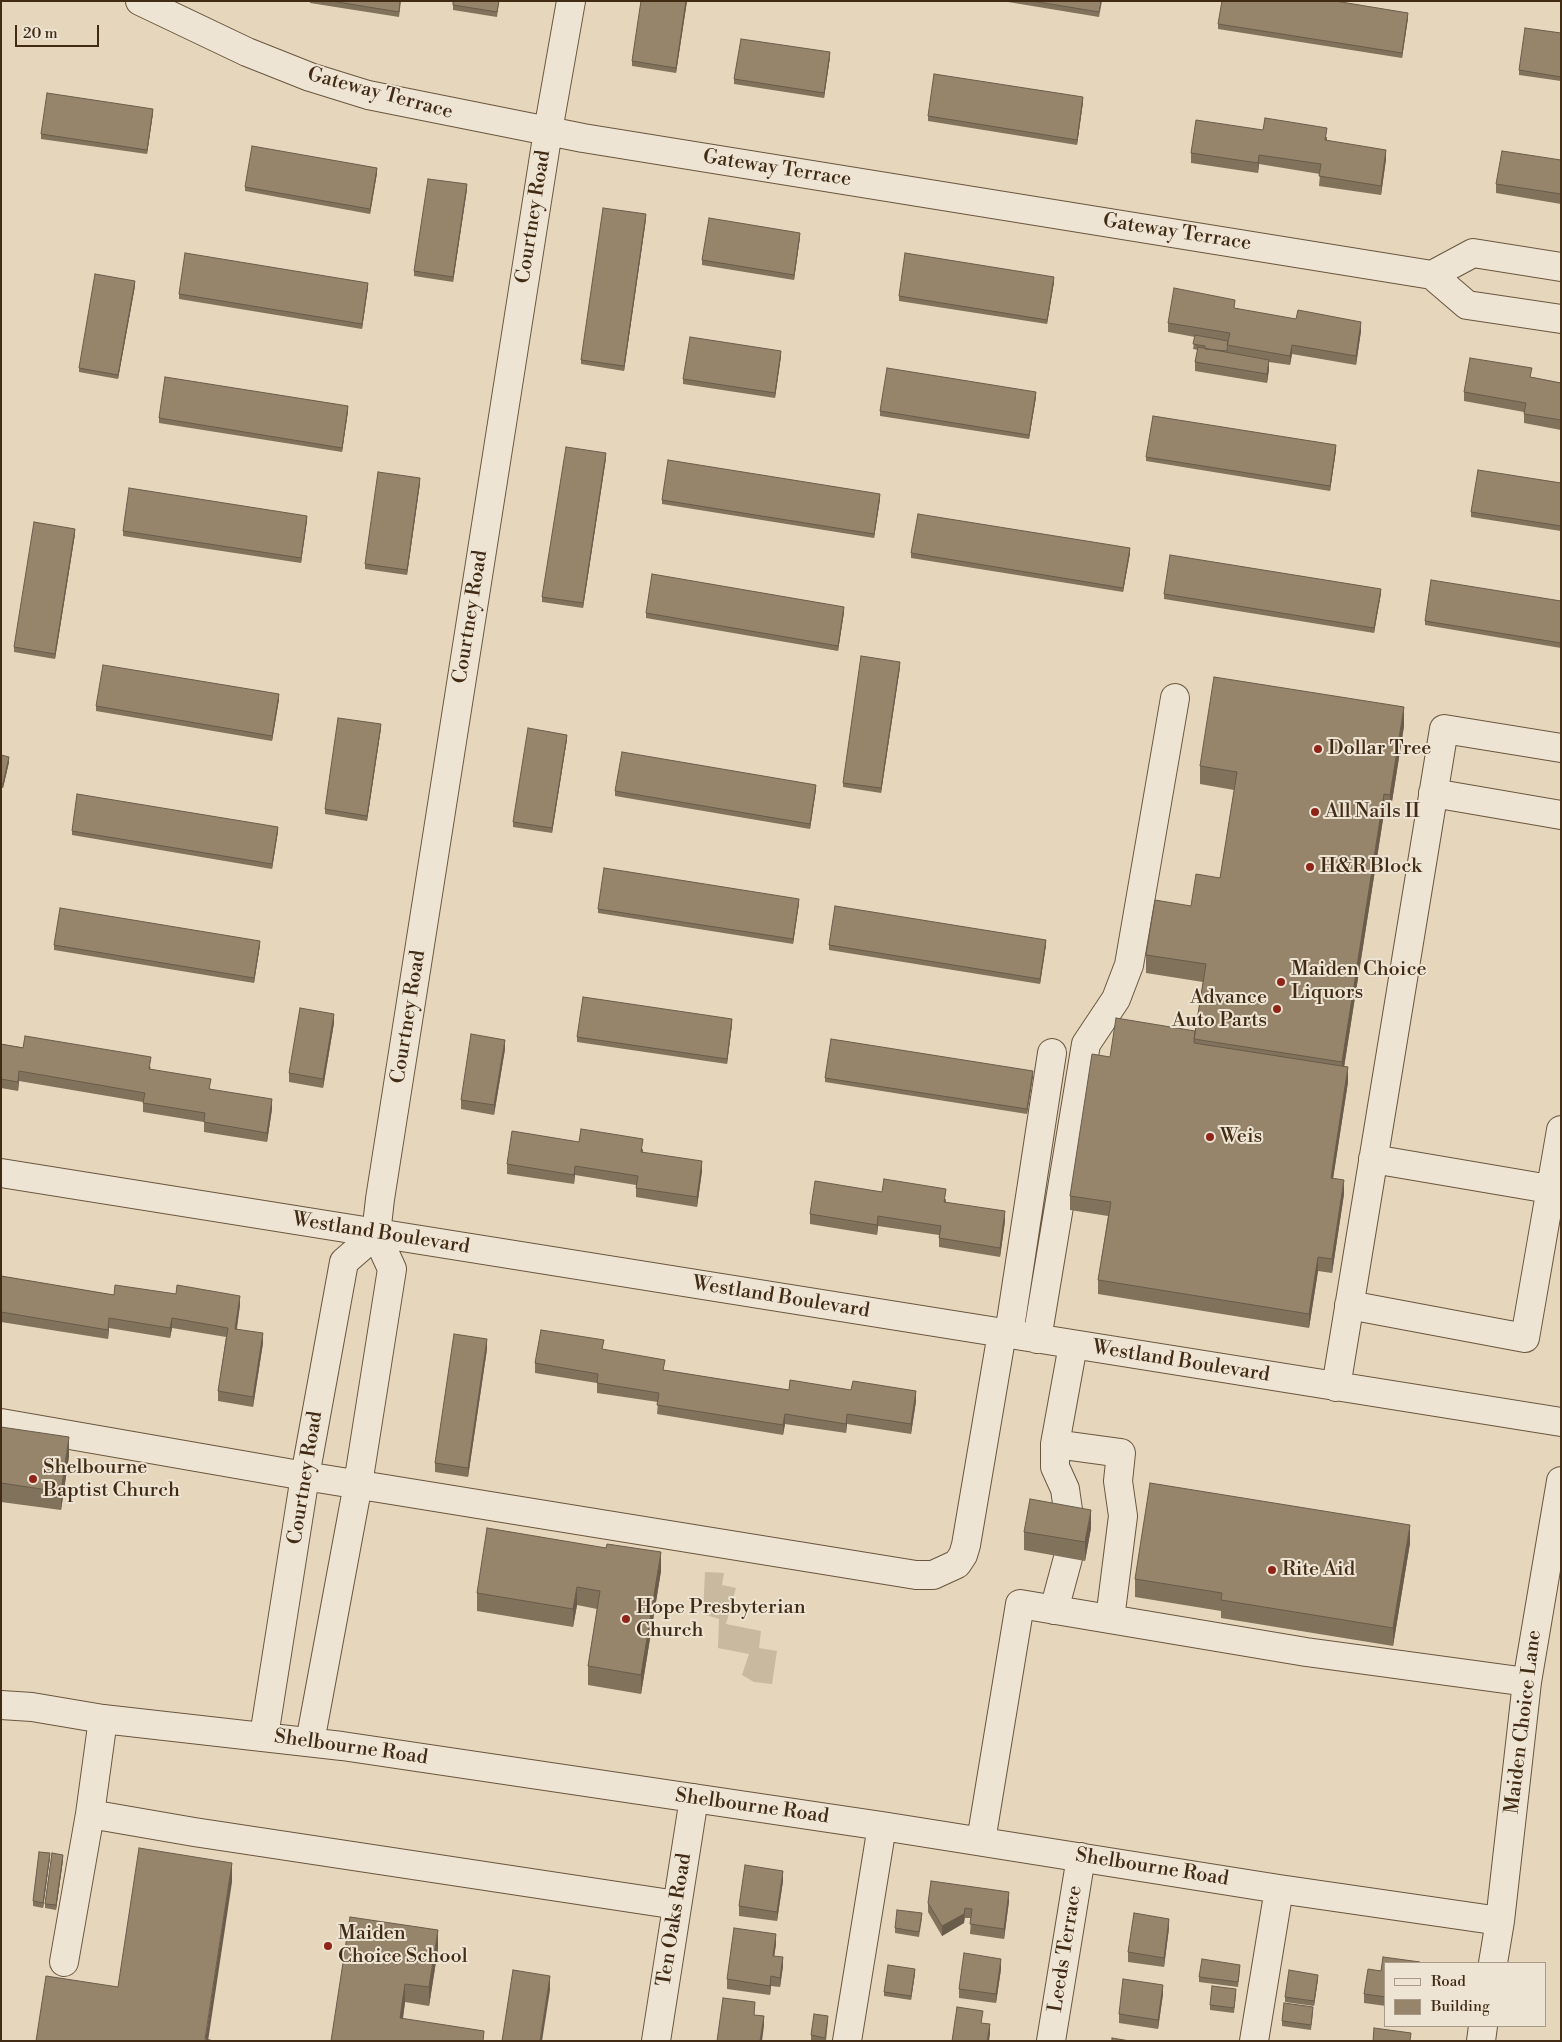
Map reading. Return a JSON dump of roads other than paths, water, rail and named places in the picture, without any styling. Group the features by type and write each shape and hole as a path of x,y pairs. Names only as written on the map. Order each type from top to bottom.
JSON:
{"street":[{"name":"Gateway Terrace","path":"140,1 247,52 310,77 368,95 548,131 1432,275"},
{"name":"Courtney Road","path":"264,1736 305,1476 344,1262 376,1234 548,131 571,1"},
{"path":"1561,268 1473,253 1432,275 1467,305 1561,319"},
{"path":"1037,1339 1086,1044 1116,999 1129,965 1175,698"},
{"path":"1336,1386 1444,729 1561,748"},
{"path":"1433,793 1561,815"},
{"path":"1,1423 305,1476 916,1575 933,1575 957,1564 963,1555 966,1545 1006,1334 1052,1053"},
{"path":"1349,1305 1525,1338 1556,1190 1561,1130"},
{"path":"1373,1159 1556,1190"},
{"name":"Westland Boulevard","path":"1,1173 1561,1422"},
{"path":"310,1742 358,1484 392,1269 376,1234"},
{"path":"1070,1524 1065,1489 1055,1467 1055,1444 1073,1345"},
{"path":"1055,1444 1121,1453 1118,1481 1123,1516 1110,1619"},
{"name":"Maiden Choice Lane","path":"1493,1962 1500,1921 1527,1682 1561,1481"},
{"path":"1054,1610 1068,1558"},
{"path":"981,1842 1020,1604 1306,1652 1527,1682"},
{"name":"Shelbourne Road","path":"1,1705 32,1707 103,1719 310,1742 882,1826 1278,1889 1500,1921"},
{"path":"64,1962 90,1814 103,1719"},
{"name":"Ten Oaks Road","path":"656,2041 694,1798"},
{"path":"90,1814 194,1832 678,1905"},
{"path":"848,2041 882,1826"},
{"name":"Leeds Terrace","path":"1052,2041 1081,1857"},
{"path":"1254,2041 1278,1889"},
{"path":"1481,2041 1483,2027"}],"place":[{"name":"Dollar Tree","path":"1318,749"},
{"name":"All Nails II","path":"1315,812"},
{"name":"H&R Block","path":"1310,867"},
{"name":"Maiden Choice Liquors","path":"1281,982"},
{"name":"Advance Auto Parts","path":"1277,1009"},
{"name":"Weis","path":"1210,1137"},
{"name":"Shelbourne Baptist Church","path":"33,1479"},
{"name":"Rite Aid","path":"1272,1570"},
{"name":"Hope Presbyterian Church","path":"626,1619"},
{"name":"Maiden Choice School","path":"328,1946"}]}
